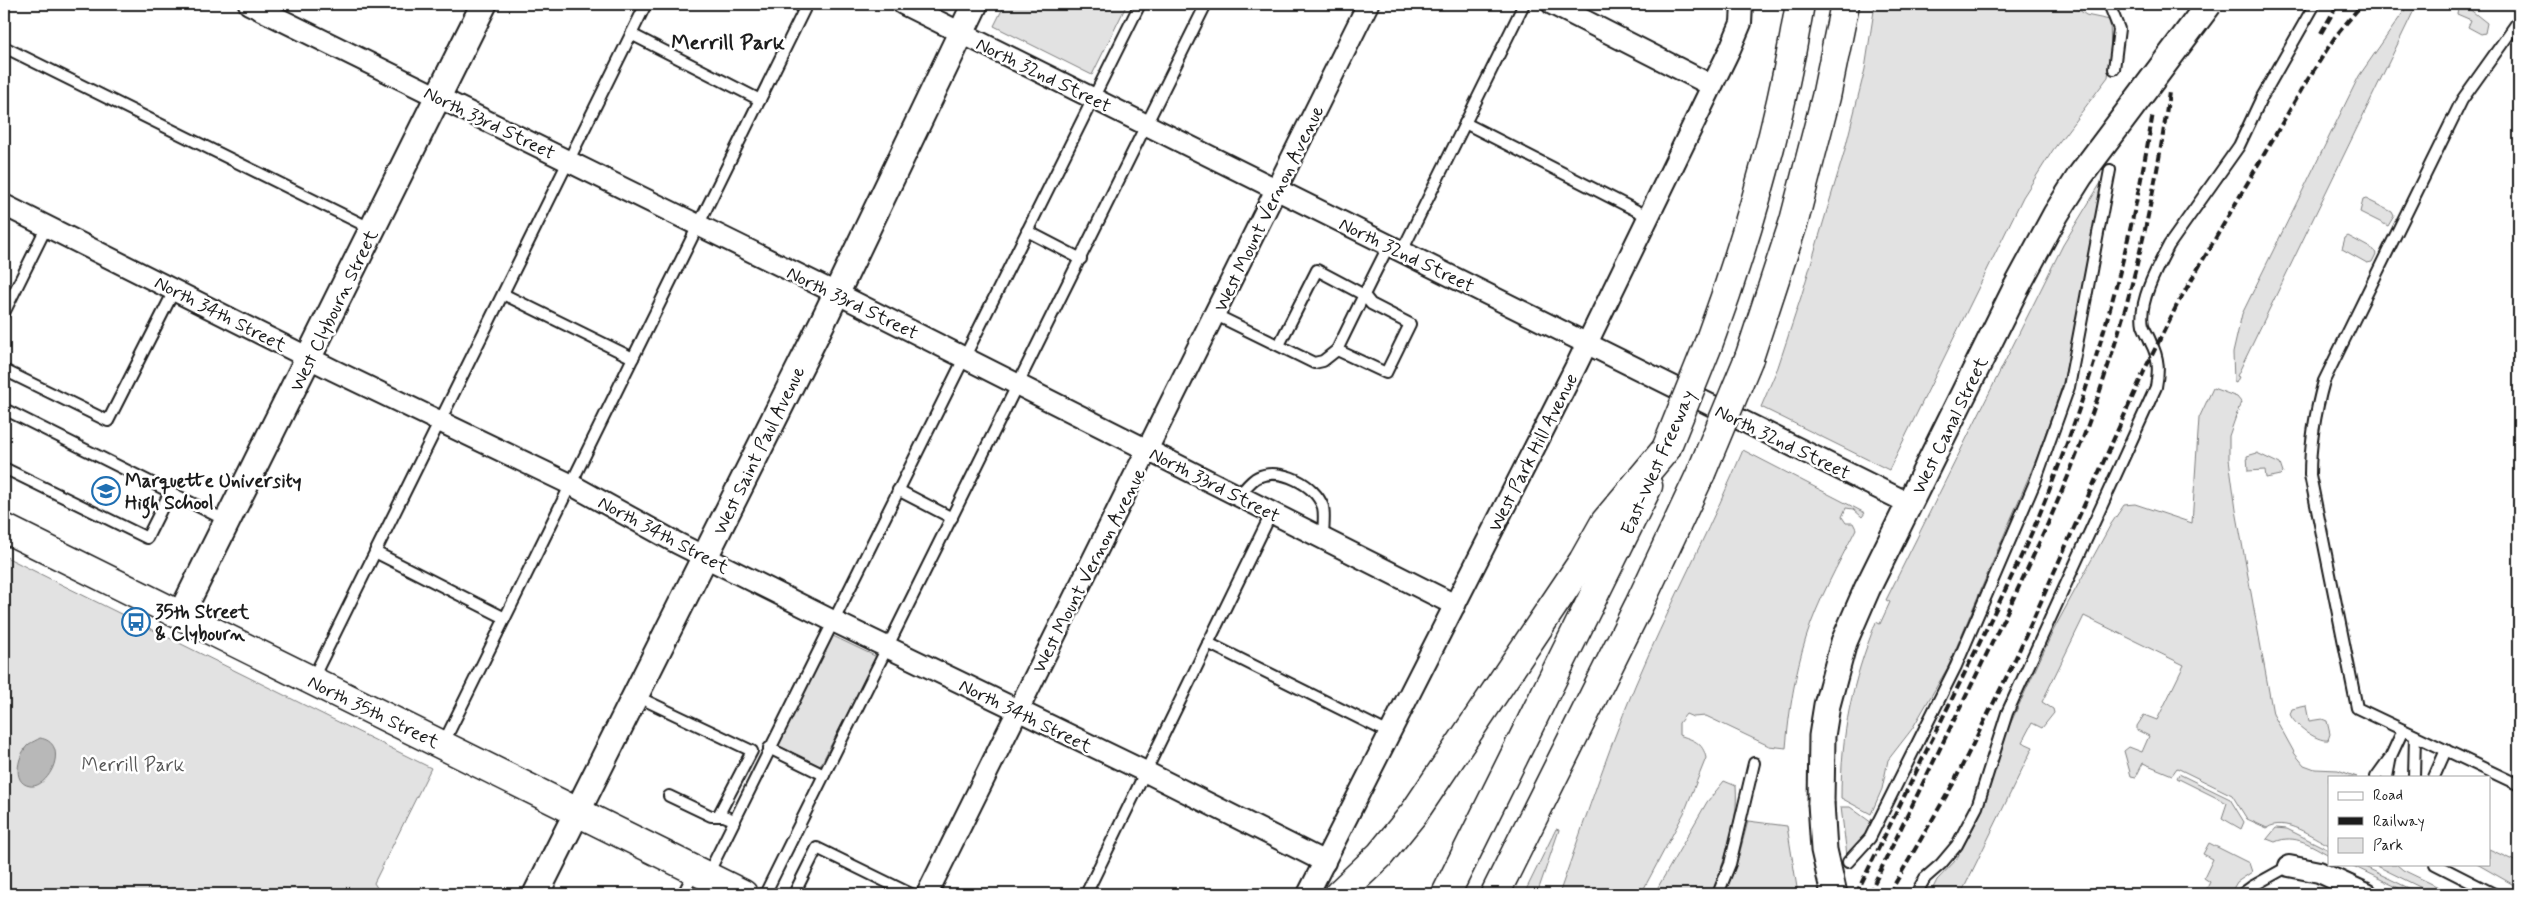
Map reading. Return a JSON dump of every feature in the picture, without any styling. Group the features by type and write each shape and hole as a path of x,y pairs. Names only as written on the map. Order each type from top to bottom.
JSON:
{"main road":[{"name":"East-West Freeway","path":"1446,894 1666,448 1708,345 1738,263 1752,214 1783,95 1800,4"},
{"path":"1495,894 1639,605 1701,473 1749,358 1794,221 1826,97 1845,4"},
{"path":"1339,894 1380,855 1414,812 1583,560 1605,522 1666,448"},
{"name":"North 35th Street","path":"4,528 743,894"}],"street":[{"name":"North 33rd Street","path":"249,4 836,293 1455,605"},
{"name":"West Clybourn Street","path":"180,616 484,4"},
{"name":"North 32nd Street","path":"903,4 1910,504"},
{"name":"West Saint Paul Avenue","path":"536,894 836,293 975,4"},
{"name":"West Mount Vernon Avenue","path":"927,894 1017,710 1216,315 1368,4"},
{"path":"1552,4 1711,85"},
{"name":"West Park Hill Avenue","path":"1308,894 1391,734 1649,218 1741,23 1742,4"},
{"name":"West Canal Street","path":"1834,894 1824,850 1821,803 1822,736 1829,698 1844,642 2016,288 2056,214 2080,176 2209,4"},
{"name":"North 34th Street","path":"4,205 175,289 309,358 570,484 676,543 832,621 1146,772 1325,862"},
{"path":"2288,866 2319,872 2367,894"}],"lane":[{"path":"311,680 646,4"},
{"path":"443,745 807,4"},
{"path":"683,894 701,873 734,820 1140,4"},
{"path":"765,894 1206,4"},
{"path":"1216,315 1314,364 1323,361 1337,350 1364,295 1395,248 1465,123 1524,4"},
{"path":"2109,4 2119,29 2114,69"},
{"path":"1916,894 1925,878 1957,845 1977,807 2006,713 2156,388 2159,362 2143,327 2142,315 2149,286 2169,245 2239,146 2262,97 2315,4"},
{"path":"2519,20 2462,100 2324,382 2315,411 2310,443 2310,475 2356,708 2519,785"},
{"path":"631,34 760,100"},
{"path":"4,47 373,230"},
{"path":"1465,123 1649,218"},
{"path":"1848,862 1870,838 1956,666 2036,482 2069,387 2110,170"},
{"path":"4,314 47,226"},
{"path":"1027,232 1081,258"},
{"path":"1279,345 1317,270 1364,295 1370,304 1410,324 1386,373 1337,350"},
{"path":"4,370 108,421 175,289"},
{"path":"503,294 633,358"},
{"path":"4,410 228,521"},
{"path":"4,468 146,538 170,492"},
{"path":"1238,495 1256,478 1270,473 1302,482 1316,495 1323,508 1323,538"},
{"path":"898,490 952,518"},
{"path":"1086,894 1272,512"},
{"path":"375,552 505,618"},
{"path":"1208,643 1391,734"},
{"path":"636,696 752,751 718,816"},
{"path":"2377,776 2391,756 2403,730"},
{"path":"2414,776 2415,736"},
{"path":"769,748 824,775"},
{"path":"2434,776 2446,750"},
{"path":"2387,776 2391,756"},
{"path":"1718,894 1730,864 1754,763"},
{"path":"670,796 711,816 734,820"},
{"path":"794,894 818,848 911,894"},
{"path":"2242,894 2288,866"},
{"path":"2444,866 2494,894"}],"green space":[{"path":"1005,4 1127,4 1092,75 994,26"},
{"path":"1875,4 2071,4 2086,15 2110,20 2111,54 2108,77 2053,150 2023,197 1889,470 1761,407 1778,367 1801,297 1844,153 1865,69"},
{"path":"2409,4 2417,4 2237,376 2239,377 2236,383 2234,382 2233,353 2242,314 2359,76"},
{"path":"2463,4 2487,23 2485,33 2481,34 2468,27 2471,20 2457,14 2459,6"},
{"path":"2102,181 2076,327 2062,386 2038,455 1948,667 1912,729 1888,760 1882,789 1871,814 1841,798 1843,751 1854,687 1876,622 1880,624 1890,602 1886,600 2063,245"},
{"path":"2366,199 2392,212 2394,216 2388,226 2360,212 2363,200"},
{"path":"2348,236 2374,250 2376,254 2372,262 2367,263 2342,249 2345,238"},
{"path":"2213,388 2237,397 2241,402 2229,436 2229,459 2236,510 2273,714 2295,754 2304,765 2315,769 2338,770 2354,776 2328,776 2328,844 2290,826 2282,824 2267,828 2247,819 2232,795 2177,768 2172,775 2143,763 2136,777 2131,776 2124,751 2129,747 2142,752 2149,736 2137,730 2137,726 2144,715 2157,720 2184,665 2084,616 2042,702 2053,709 2054,713 2042,728 2032,723 2022,742 2033,747 1961,894 1930,894 1937,880 1956,860 1981,813 2007,731 2054,629 2111,524 2124,505 2135,504 2192,523 2199,418"},
{"path":"1743,450 1865,513 1862,517 1853,509 1846,508 1842,517 1846,523 1853,523 1856,529 1822,596 1806,638 1793,692 1786,748 1769,746 1706,716 1693,717 1686,714 1679,723 1679,735 1693,740 1700,745 1706,758 1684,813 1641,894 1559,894 1601,774 1635,685"},
{"path":"2257,453 2280,464 2283,473 2266,478 2265,470 2248,471 2247,456"},
{"name":"Merrill Park","path":"4,556 431,768 374,883 381,894 4,894"},
{"path":"833,636 877,657 820,766 777,745"},
{"path":"2306,706 2309,721 2322,719 2327,721 2330,734 2328,740 2312,735 2300,727 2292,718 2290,714 2292,709"},
{"path":"2179,774 2230,799 2244,822 2241,829 2222,818 2227,803 2177,778"},
{"path":"1724,781 1736,786 1735,814 1730,841 1712,894 1654,894 1707,802"},
{"path":"1841,807 1850,807 1872,823 1859,845 1847,856"},
{"path":"1748,821 1787,826 1798,894 1725,894 1738,859"},
{"path":"2276,828 2287,829 2328,850 2328,854 2296,840 2289,839 2275,842 2267,839"},
{"path":"1556,829 1559,830 1537,894 1524,894"},
{"path":"2209,843 2249,863 2252,872 2237,882 2230,894 2204,894 2210,882 2204,878 2213,859 2203,854"},
{"path":"2490,849 2519,863 2519,888 2480,866 2490,866"},
{"path":"2353,866 2363,866 2421,894 2411,894"},
{"path":"2377,866 2398,866 2453,894 2434,894"}],"shaded area":[{"path":"40,738 49,742 54,748 54,765 44,780 37,785 30,786 24,784 20,779 18,767 25,748"}],"railway":[{"path":"2321,33 2338,4"},
{"path":"1889,894 1953,784 2013,664 2146,367 2178,303 2303,87 2335,37 2362,4"},
{"path":"1869,894 2024,575 2073,464 2090,419 2106,374 2133,281 2154,187 2169,92"},
{"path":"1856,894 2017,566 2058,469 2092,369 2121,268 2144,165 2153,113"}],"place":[{"name":"Marquette University High School","path":"106,491"},
{"name":"35th Street & Clybourn","path":"136,622"}],"district":[{"name":"Merrill Park","path":"728,42"}]}
